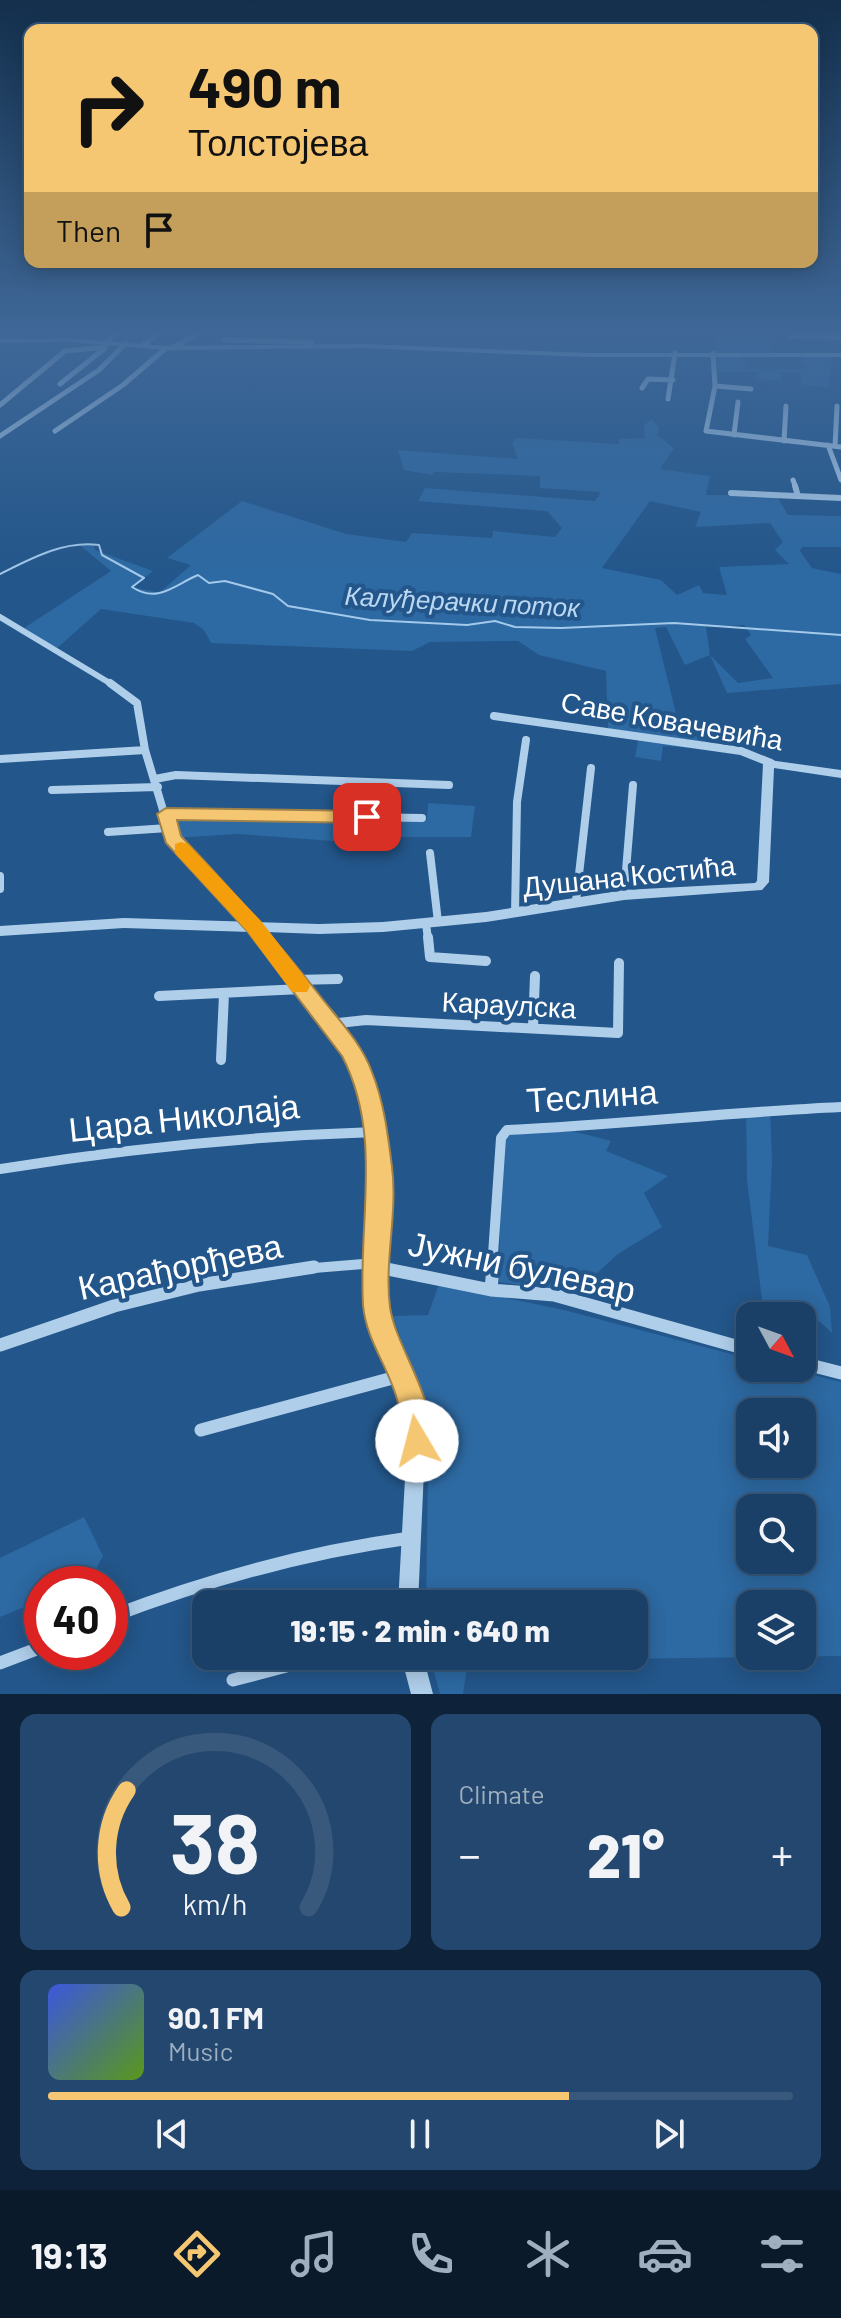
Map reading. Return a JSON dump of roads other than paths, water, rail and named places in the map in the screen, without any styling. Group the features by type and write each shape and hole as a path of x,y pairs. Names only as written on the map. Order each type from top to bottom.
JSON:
{"street":[{"path":"0,436 33,414"},
{"path":"55,431 80,414"},
{"path":"709,414 706,431 834,446"},
{"path":"734,435 737,414"},
{"path":"784,441 786,414"},
{"path":"836,414 834,446 841,480"},
{"path":"809,443 812,457"},
{"path":"793,480 798,496"},
{"path":"731,493 841,498"},
{"path":"0,617 18,632 111,683 140,707 145,750 168,828 182,849 254,926 329,1024 361,1072 375,1132 382,1212 376,1264 379,1321 417,1425 409,1590"},
{"name":"Саве Ковачевића","path":"494,716 741,751 771,763 841,774"},
{"path":"515,913 517,802 526,740"},
{"path":"0,759 145,750"},
{"name":"Душана Костића","path":"0,931 104,923 319,929 432,923 624,895 758,887 763,882 767,768 771,763"},
{"path":"576,901 591,768"},
{"path":"52,790 157,783 176,775 449,785"},
{"path":"624,895 633,785"},
{"path":"166,814 422,818"},
{"path":"108,832 168,828"},
{"path":"430,853 430,957 486,961"},
{"path":"0,876 0,889"},
{"name":"Караулска","path":"329,1024 366,1020 618,1033 619,963"},
{"path":"533,1028 535,976"},
{"path":"159,996 224,994 338,979"},
{"path":"221,1060 224,994"},
{"name":"Теслина","path":"491,1290 501,1138 507,1130 628,1125 730,1111 841,1107"},
{"name":"Цара Николаја","path":"0,1169 81,1156 278,1135 375,1132"},
{"name":"Јужни булевар","path":"376,1264 491,1290 554,1295 736,1346"},
{"name":"Карађорђева","path":"0,1345 114,1306 199,1285 326,1265 376,1264"},
{"path":"816,1367 841,1373"},
{"path":"201,1430 401,1375"},
{"path":"128,1610 183,1589 352,1546 411,1538"},
{"path":"0,1663 24,1654"},
{"path":"233,1680 271,1670"},
{"path":"416,1670 422,1694"}],"waterway":[{"name":"Калуђерачки поток","path":"0,574 60,548 86,544 99,545 102,555 144,578 132,587 150,594 166,591 198,575 209,583 225,581 273,594 288,606 370,620 467,625 495,621 515,627 561,628 674,623 841,635"}]}
